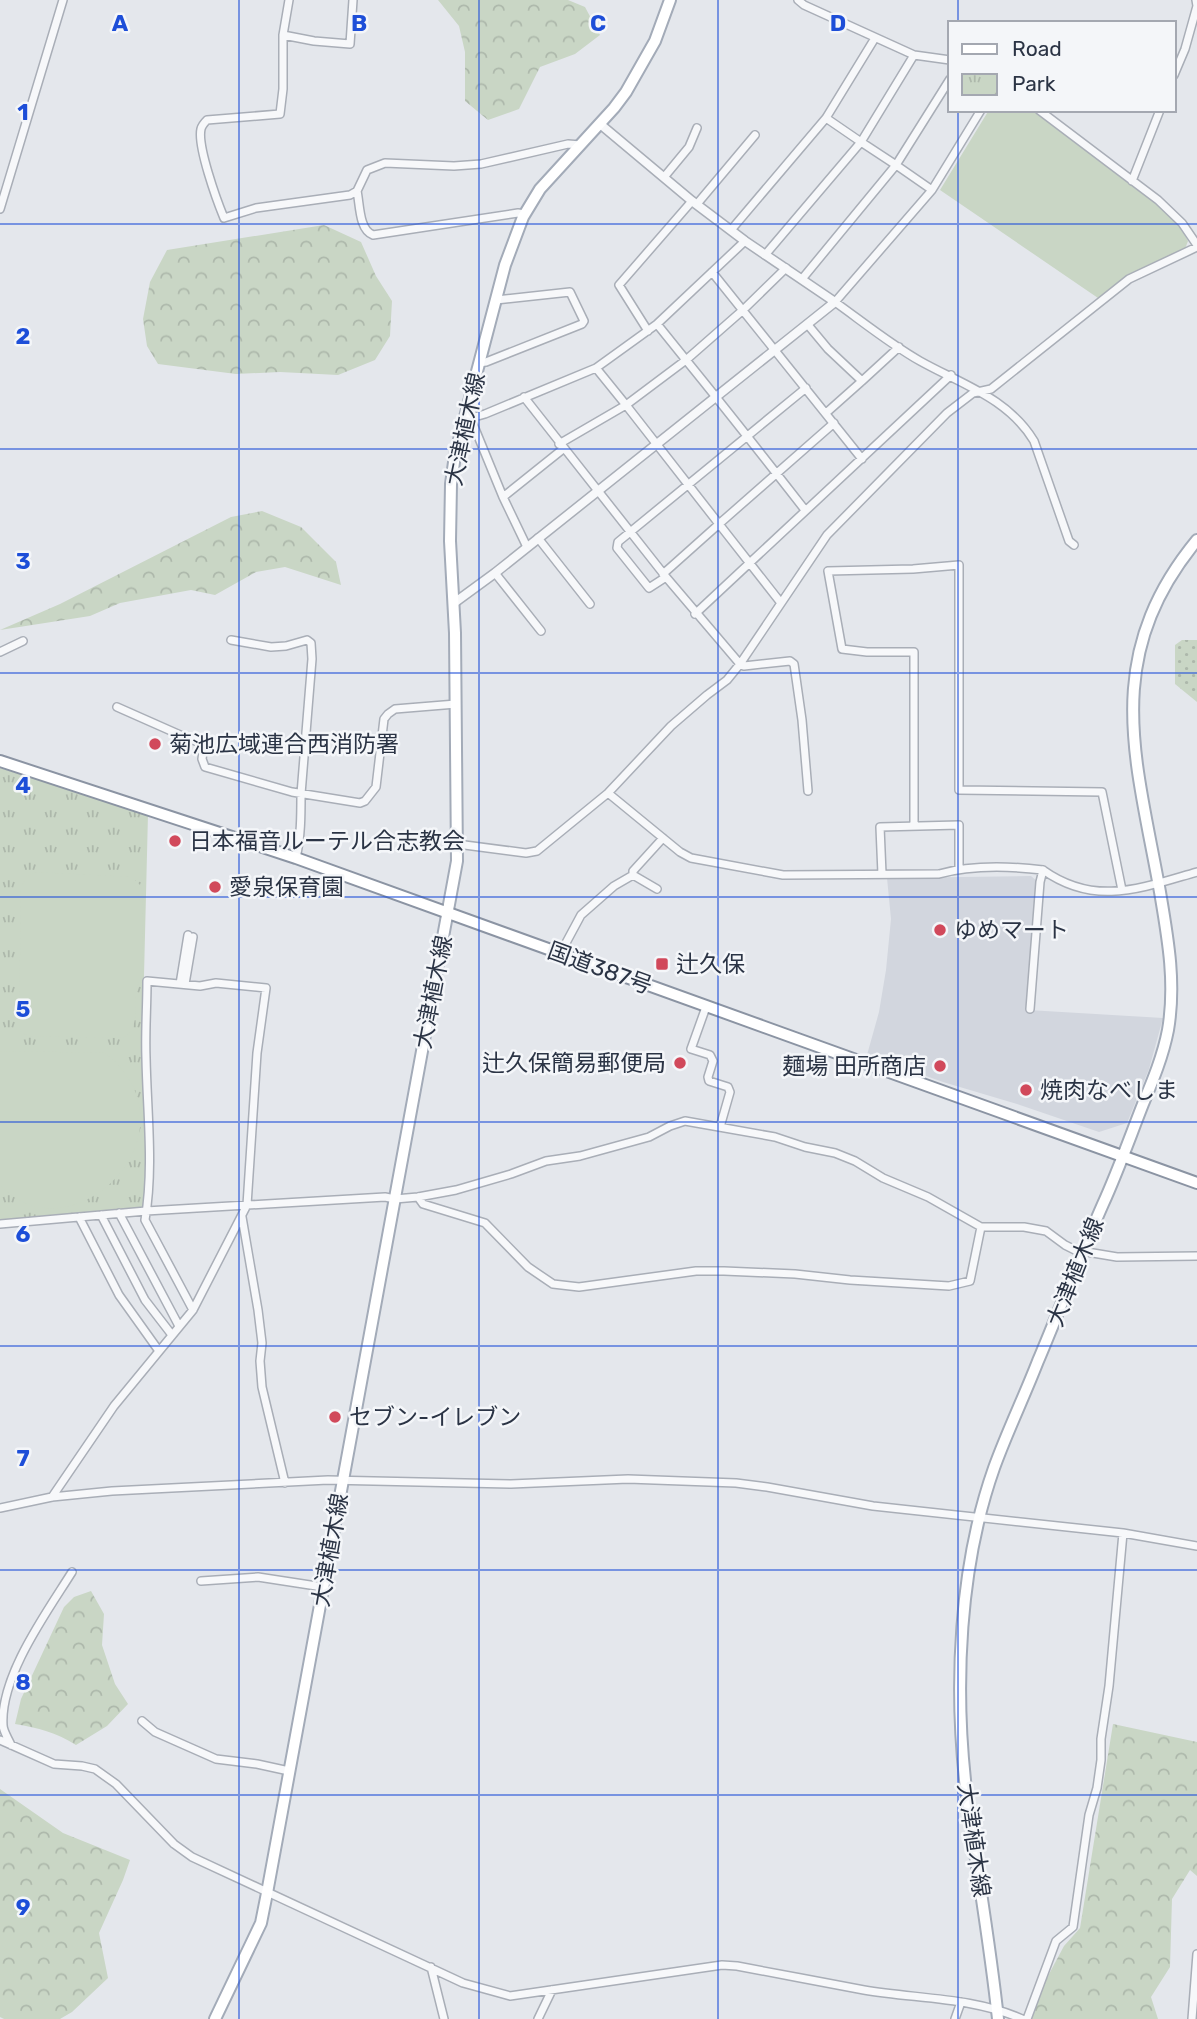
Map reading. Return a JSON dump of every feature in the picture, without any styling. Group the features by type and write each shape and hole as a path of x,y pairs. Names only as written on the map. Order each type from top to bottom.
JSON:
{"main road":[{"name":"大津植木線","path":"215,2019 261,1923 457,861 451,484 468,420 479,363 513,240 540,189 626,92 655,41 670,0"},
{"name":"大津植木線","path":"998,2015 966,1786 962,1735 962,1635 965,1598 993,1470 1082,1251 1124,1156 1160,1060 1169,1019 1171,961 1134,748 1134,680 1141,643 1158,597 1178,563 1197,540"},
{"name":"国道387号","path":"0,761 296,858 1197,1183"}],"street":[{"path":"0,209 63,0"},
{"path":"289,0 284,35 280,114 207,120 201,127 201,141 224,218 256,208 350,195 357,191 367,170 385,163 454,166 481,164 568,144 581,145"},
{"path":"284,35 350,44 353,0"},
{"path":"798,0 914,55 948,60"},
{"path":"1176,70 1185,49 1197,6 1196,0"},
{"path":"731,230 826,118 875,38"},
{"path":"765,255 861,142 914,55"},
{"path":"802,279 896,165 948,82"},
{"path":"454,603 835,302 932,190 980,112"},
{"path":"457,844 532,853 608,793 671,726 727,680 827,535 947,413 973,393 990,389 1129,279 1197,246 1182,223 1158,200 1042,112"},
{"path":"1132,181 1159,112"},
{"path":"826,118 932,190"},
{"path":"600,124 745,242 922,362 981,391 1017,419 1034,440 1069,541 1074,545"},
{"path":"665,176 689,147 697,128"},
{"path":"648,331 619,285 755,135"},
{"path":"357,191 364,227 373,235 525,214"},
{"path":"527,548 468,420 597,368 657,324 745,242"},
{"path":"503,497 561,447 626,405 686,360 786,268"},
{"path":"712,271 862,459"},
{"path":"479,363 584,321 570,292 496,300"},
{"path":"657,324 805,510"},
{"path":"808,325 828,349 862,381"},
{"path":"826,414 899,347"},
{"path":"597,368 781,603"},
{"path":"695,614 951,375"},
{"path":"806,388 618,542 617,548 649,588 834,423"},
{"path":"524,397 664,576 740,664 794,664 808,792"},
{"path":"538,538 590,604"},
{"path":"914,825 914,652 842,649 828,571 959,565 959,790 1102,792 1122,890"},
{"path":"495,573 541,631"},
{"path":"231,640 271,647 307,640 311,643 311,683 296,858"},
{"path":"0,652 23,641"},
{"path":"117,707 204,744 202,759 205,767 301,794 354,803 365,801 376,788 384,719 388,714 395,709 456,704"},
{"path":"608,793 691,858 783,875 939,874 960,869 1024,868 1043,870 1058,881 1098,892 1158,883 1197,872"},
{"path":"882,874 880,827 959,825 960,869"},
{"path":"633,876 633,871 663,838"},
{"path":"1030,1009 1043,870"},
{"path":"633,876 657,889"},
{"path":"560,954 581,915 614,886 633,876"},
{"path":"182,984 190,936"},
{"path":"52,1497 114,1406 193,1310 247,1205 257,1053 267,988 147,981 146,1057 150,1142 145,1220 193,1310"},
{"path":"706,1007 691,1049 710,1055 713,1061 709,1081 728,1087 730,1092 720,1127"},
{"path":"0,1224 146,1211 418,1197 456,1190 546,1161 580,1156 638,1140 685,1121 775,1138 835,1153 928,1197 981,1227 1024,1227 1046,1231 1065,1245 1117,1257 1197,1256"},
{"path":"418,1197 423,1204 485,1223 528,1267 553,1284 579,1287 696,1271 795,1274 949,1286 970,1281 981,1227"},
{"path":"119,1213 179,1326"},
{"path":"101,1215 145,1300 172,1335"},
{"path":"242,1216 262,1343 262,1387 285,1483"},
{"path":"79,1217 119,1295 159,1351"},
{"path":"0,1508 52,1497 111,1491 342,1480 511,1484 628,1479 736,1483 873,1506 1123,1534 1197,1546"},
{"path":"0,1740 54,1764 95,1769 116,1784 174,1844 192,1857 463,1983 510,1996 722,1965 863,1989 961,2002 998,2015 1025,2019 1056,1941 1073,1927 1101,1760 1123,1534"},
{"path":"11,1745 3,1727 9,1686 19,1660 72,1572"},
{"path":"201,1581 258,1577 323,1587"},
{"path":"142,1721 155,1732 216,1759 289,1771"},
{"path":"1192,2019 1197,1954"},
{"path":"431,1967 444,2019"},
{"path":"538,2019 552,1990"},
{"path":"955,2019 961,2002"}],"shaded area":[{"path":"1031,876 1038,882 1028,1010 1163,1018 1149,1069 1127,1123 1099,1132 867,1055 879,1012 886,970 891,919 887,878"}],"green space":[{"path":"438,0 568,0 585,7 600,35 575,54 540,67 519,109 488,120 465,101 465,52 459,26"},
{"path":"988,112 1036,112 1156,204 1180,225 1188,241 1185,249 1127,275 1098,298 940,190"},
{"path":"324,225 361,242 376,276 392,301 390,336 375,360 338,375 280,372 236,374 158,364 147,346 143,319 150,282 167,250"},
{"path":"262,511 301,527 336,562 341,585 285,567 256,572 215,595 191,590 120,603 90,616 0,630 60,604 231,517"},
{"path":"1182,640 1197,640 1197,702 1175,684 1175,645"},
{"path":"0,768 148,814 142,1057 146,1207 0,1220"},
{"path":"36,872 132,877 140,885 143,894 142,977 136,992 133,1026 130,1033 123,1038 28,1036 21,1032 21,888 26,877"},
{"path":"0,1052 105,1053 132,1084 140,1117 134,1149 117,1177 91,1198 61,1208 29,1205 0,1185"},
{"path":"91,1591 104,1614 102,1645 115,1684 128,1704 107,1726 76,1745 47,1731 15,1724 21,1699 64,1607 74,1597"},
{"path":"1113,1724 1197,1742 1197,1876 1190,1870 1172,1899 1170,1967 1151,1997 1158,2019 1025,2019 1064,1946 1080,1928"},
{"path":"0,1789 63,1833 130,1860 99,1933 108,1978 72,2012 60,2019 0,2017"}],"place":[{"name":"菊池広域連合西消防署","path":"155,744"},
{"name":"日本福音ルーテル合志教会","path":"175,841"},
{"name":"愛泉保育園","path":"215,887"},
{"name":"ゆめマート","path":"940,930"},
{"name":"辻久保","path":"662,964"},
{"name":"辻久保簡易郵便局","path":"680,1063"},
{"name":"麺場 田所商店","path":"940,1066"},
{"name":"焼肉なべしま","path":"1026,1090"},
{"name":"セブン-イレブン","path":"335,1417"}]}
